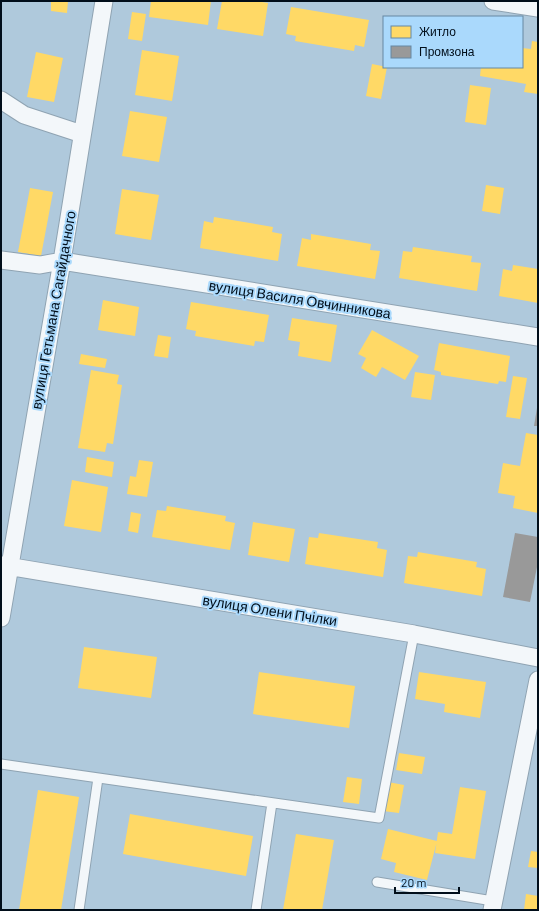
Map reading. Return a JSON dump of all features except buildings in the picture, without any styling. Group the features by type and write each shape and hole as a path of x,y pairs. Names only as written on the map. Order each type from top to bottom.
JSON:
{"street":[{"name":"вулиця Гетьмана Сагайдачного","path":"1,618 5,566 62,261 104,1"},
{"path":"493,1 538,8"},
{"path":"1,100 24,115 82,134"},
{"name":"вулиця Василя Овчинникова","path":"1,260 40,265 62,261 538,337"},
{"name":"вулиця Олени Пчілки","path":"5,566 414,634 538,658"},
{"path":"493,906 538,680"}],"lane":[{"path":"1,764 379,818 414,634"},
{"path":"79,910 98,778"},
{"path":"256,910 272,803"},
{"path":"377,882 493,906"}]}
